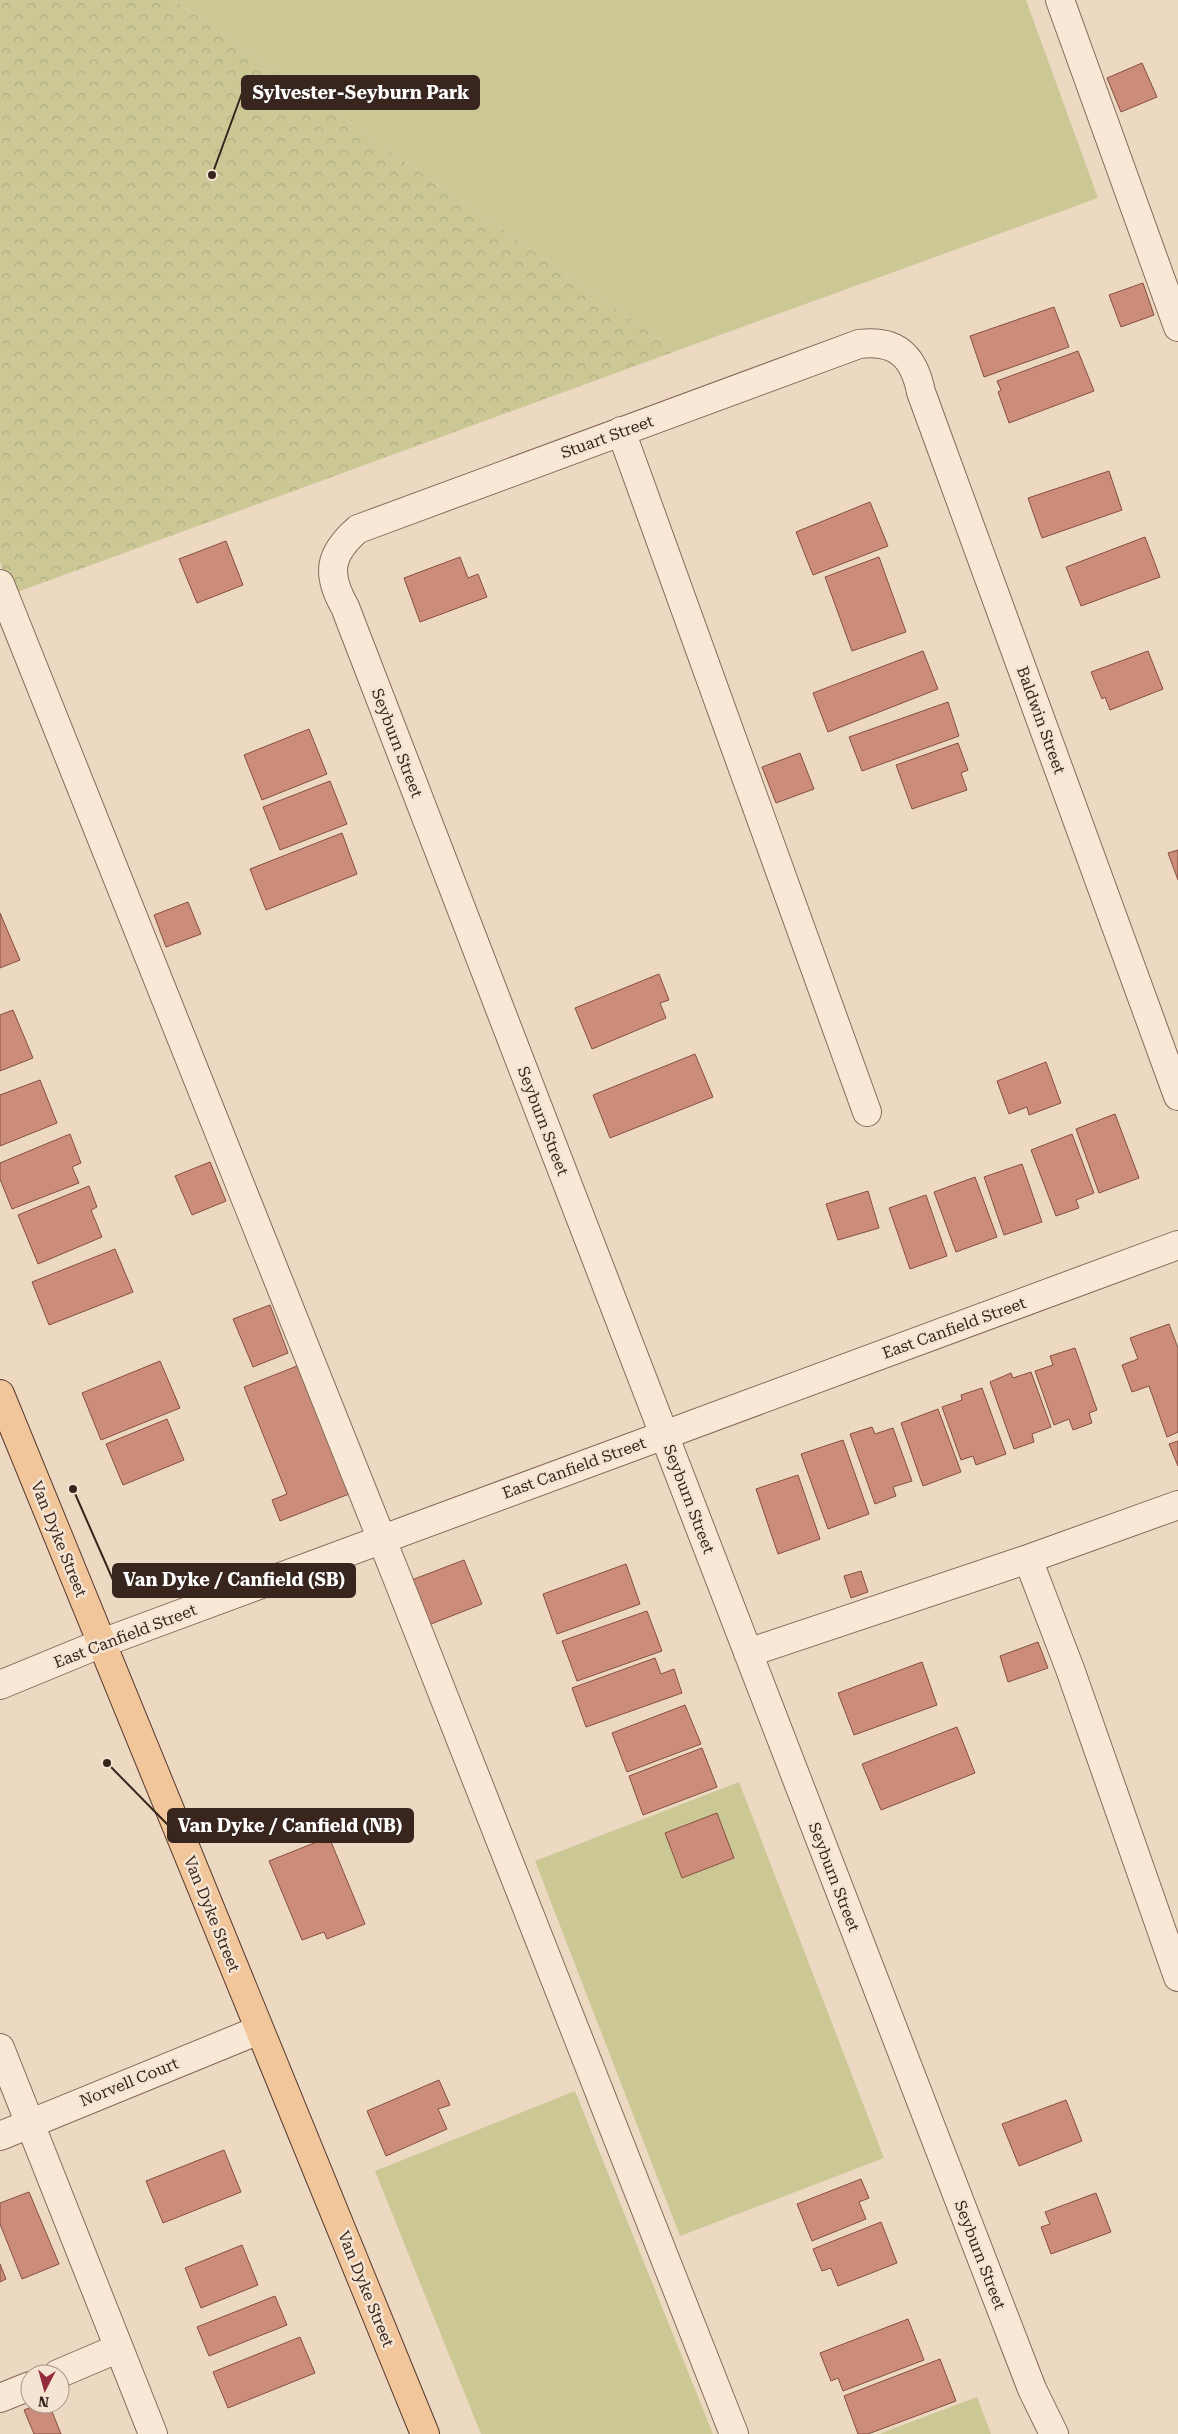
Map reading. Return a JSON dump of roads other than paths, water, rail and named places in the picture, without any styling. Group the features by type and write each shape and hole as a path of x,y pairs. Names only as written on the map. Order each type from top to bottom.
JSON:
{"main road":[{"name":"Van Dyke Street","path":"0,1394 425,2434"}],"street":[{"path":"1060,0 1178,326"},
{"name":"Stuart Street","path":"333,562 342,542 358,529 859,344 885,344 897,349"},
{"name":"Baldwin Street","path":"897,349 907,357 917,372 925,402 1178,1096"},
{"path":"622,431 867,1112"},
{"name":"Seyburn Street","path":"333,562 335,590 345,607 1029,2380 1054,2434"},
{"path":"0,584 382,1540 734,2434"},
{"name":"East Canfield Street","path":"0,1685 102,1643 1178,1245"},
{"path":"748,1653 1028,1559 1178,1505"},
{"path":"1028,1559 1070,1668 1178,1977"},
{"name":"Norvell Court","path":"0,2136 259,2030"},
{"path":"0,2048 153,2434"},
{"path":"70,2369 119,2348"},
{"path":"0,2398 20,2390"}],"place":[{"name":"Sylvester-Seyburn Park","path":"212,175"},
{"name":"Van Dyke / Canfield (SB)","path":"73,1489"},
{"name":"Van Dyke / Canfield (NB)","path":"107,1763"}]}
